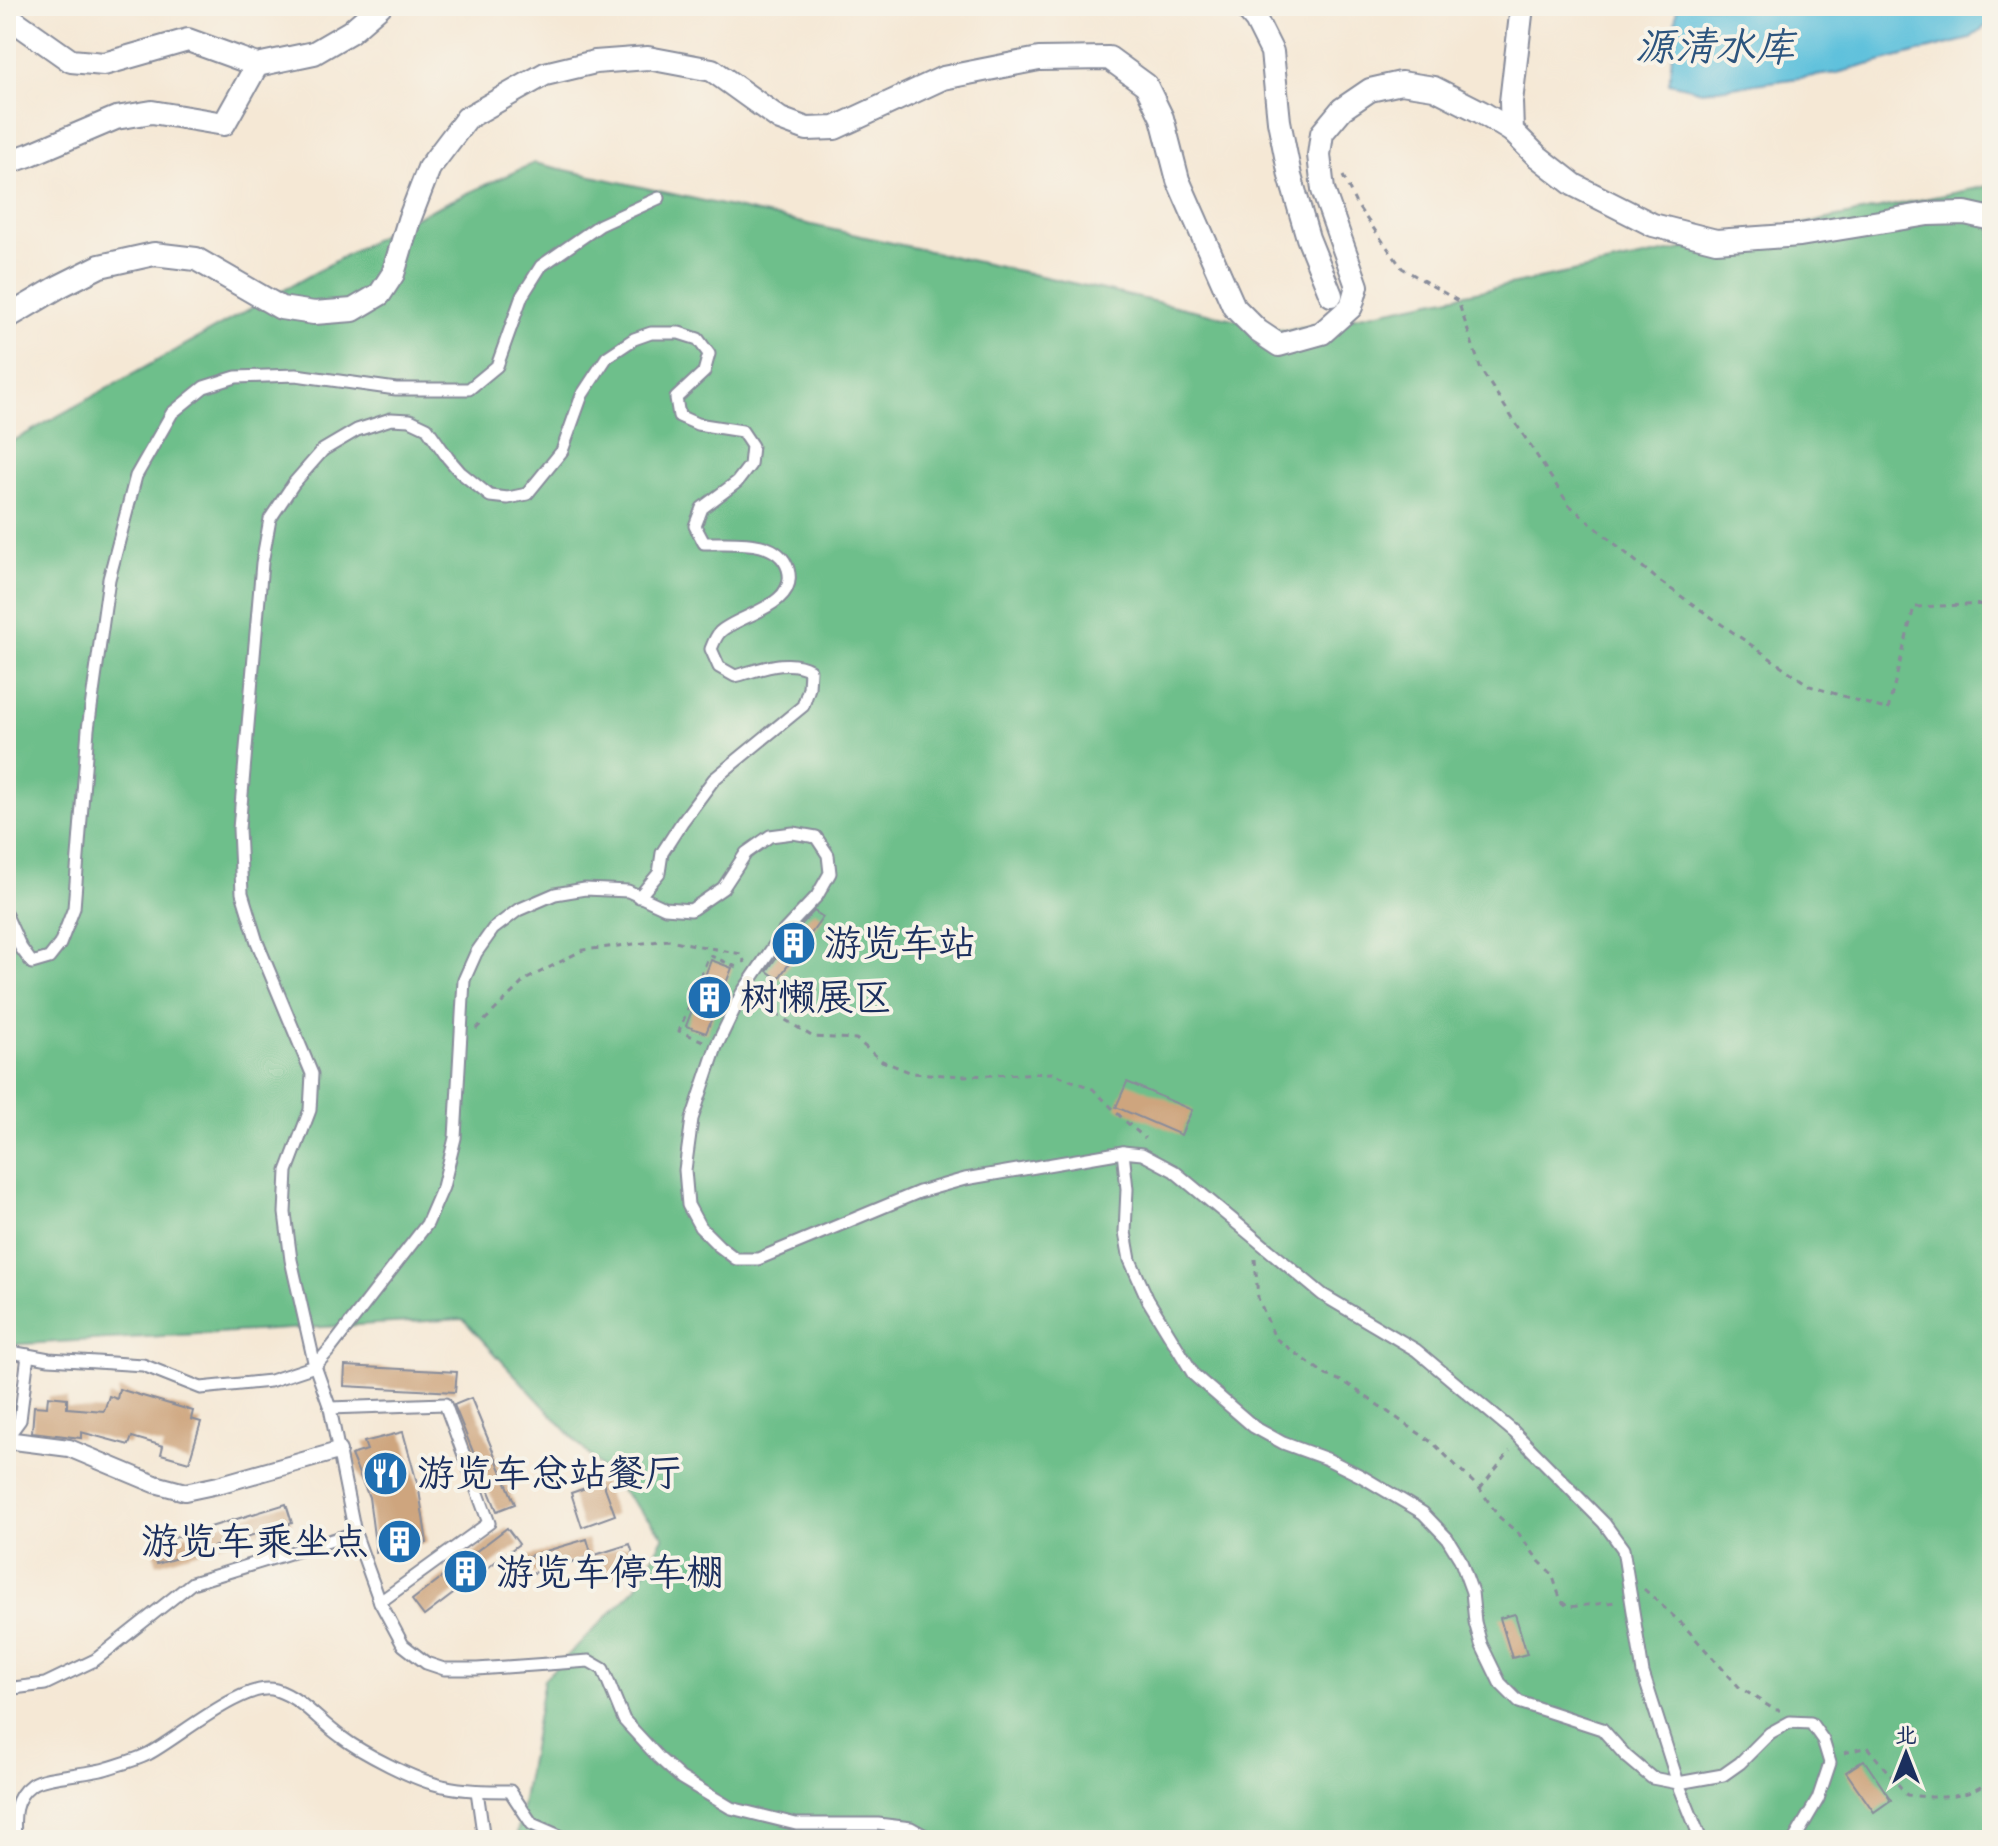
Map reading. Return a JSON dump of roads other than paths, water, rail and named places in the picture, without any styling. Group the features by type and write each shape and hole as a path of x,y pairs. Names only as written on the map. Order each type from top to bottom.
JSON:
{"street":[{"path":"6,15 71,61 104,64 188,40 257,65 314,53 350,32 380,6"},
{"path":"1244,6 1256,20 1272,52 1279,121 1290,176 1308,238 1331,295"},
{"path":"1512,131 1511,102 1522,6"},
{"path":"6,318 100,266 154,254 196,259 281,308 314,313 353,310 380,294 393,274 429,168 467,118 545,74 595,62 648,58 712,70 780,119 807,129 835,128 943,78 1039,59 1109,58 1146,85 1162,118 1178,180 1234,307 1258,331 1279,345 1322,333 1351,307 1357,286 1323,190 1319,155 1322,133 1342,109 1370,90 1401,83 1434,88 1481,112 1512,131 1537,156 1574,185 1653,225 1716,241 1800,235 1928,214 1965,213 1992,219"},
{"path":"6,163 116,118 152,112 224,124 257,65"},
{"path":"6,1440 69,1448 155,1484 185,1492 338,1451"}],"lane":[{"path":"6,915 21,948 32,963 49,958 60,944 74,908 88,729 109,579 136,476 172,413 204,387 236,377 296,375 396,389 469,389 497,366 522,296 541,266 600,225 659,198"},
{"path":"639,897 659,873 662,853 714,779 803,706 809,688 810,670 800,664 786,664 735,676 719,667 711,649 719,633 774,603 786,591 789,572 782,555 765,546 704,543 695,526 702,508 737,482 750,465 752,446 742,431 697,424 679,416 676,398 704,372 709,354 698,339 679,333 651,333 634,339 607,357 582,395 562,451 527,494 508,498 490,496 460,472 427,428 410,420 391,419 357,430 323,450 294,483 270,519 262,563 239,829 242,893 257,942 312,1074 310,1110 287,1171 285,1213 291,1260 315,1366 330,1408 355,1533 380,1602 403,1645 426,1663 444,1669 589,1661 603,1669 624,1720 659,1758 681,1778 731,1808 796,1824 878,1824 911,1828 933,1840"},
{"path":"6,1349 49,1359 143,1365 201,1388 270,1381 315,1366 427,1224 443,1187 455,1138 464,980 476,953 493,929 518,910 555,894 585,889 628,891 665,908 691,910 723,888 746,853 770,836 793,833 816,837 828,855 830,873 817,896 784,931 742,993 716,1047 692,1119 685,1170 688,1205 700,1227 736,1259 758,1259 919,1192 965,1179 1123,1152 1142,1154 1174,1171 1323,1295 1416,1350 1520,1438 1604,1523 1623,1549 1643,1673 1678,1783 1701,1840"},
{"path":"1123,1152 1127,1189 1125,1232 1130,1260 1148,1300 1194,1375 1254,1427 1283,1443 1327,1459 1361,1476 1423,1513 1447,1538 1460,1559 1472,1592 1481,1644 1500,1683 1519,1702 1602,1729 1626,1756 1652,1778 1678,1783 1723,1775 1770,1733 1790,1722 1811,1723 1823,1740 1830,1763 1818,1799 1794,1840"},
{"path":"6,1440 20,1420 28,1355"},
{"path":"330,1408 445,1404 489,1523 380,1602"},
{"path":"6,1689 45,1684 95,1660 192,1583 355,1533"},
{"path":"15,1840 14,1812 20,1794 34,1782 102,1770 147,1754 253,1690 274,1689 306,1707 341,1737 396,1769 440,1786 510,1791 532,1824 569,1840"},
{"path":"477,1791 484,1840"}],"water":[{"name":"源清水库","path":"1677,6 1992,6 1992,21 1969,39 1837,73 1702,91 1669,83"}],"place":[{"name":"游览车站","path":"793,943"},
{"name":"树懒展区","path":"709,997"},
{"name":"游览车总站餐厅","path":"386,1473"},
{"name":"游览车乘坐点","path":"400,1541"},
{"name":"游览车停车棚","path":"465,1572"}]}
